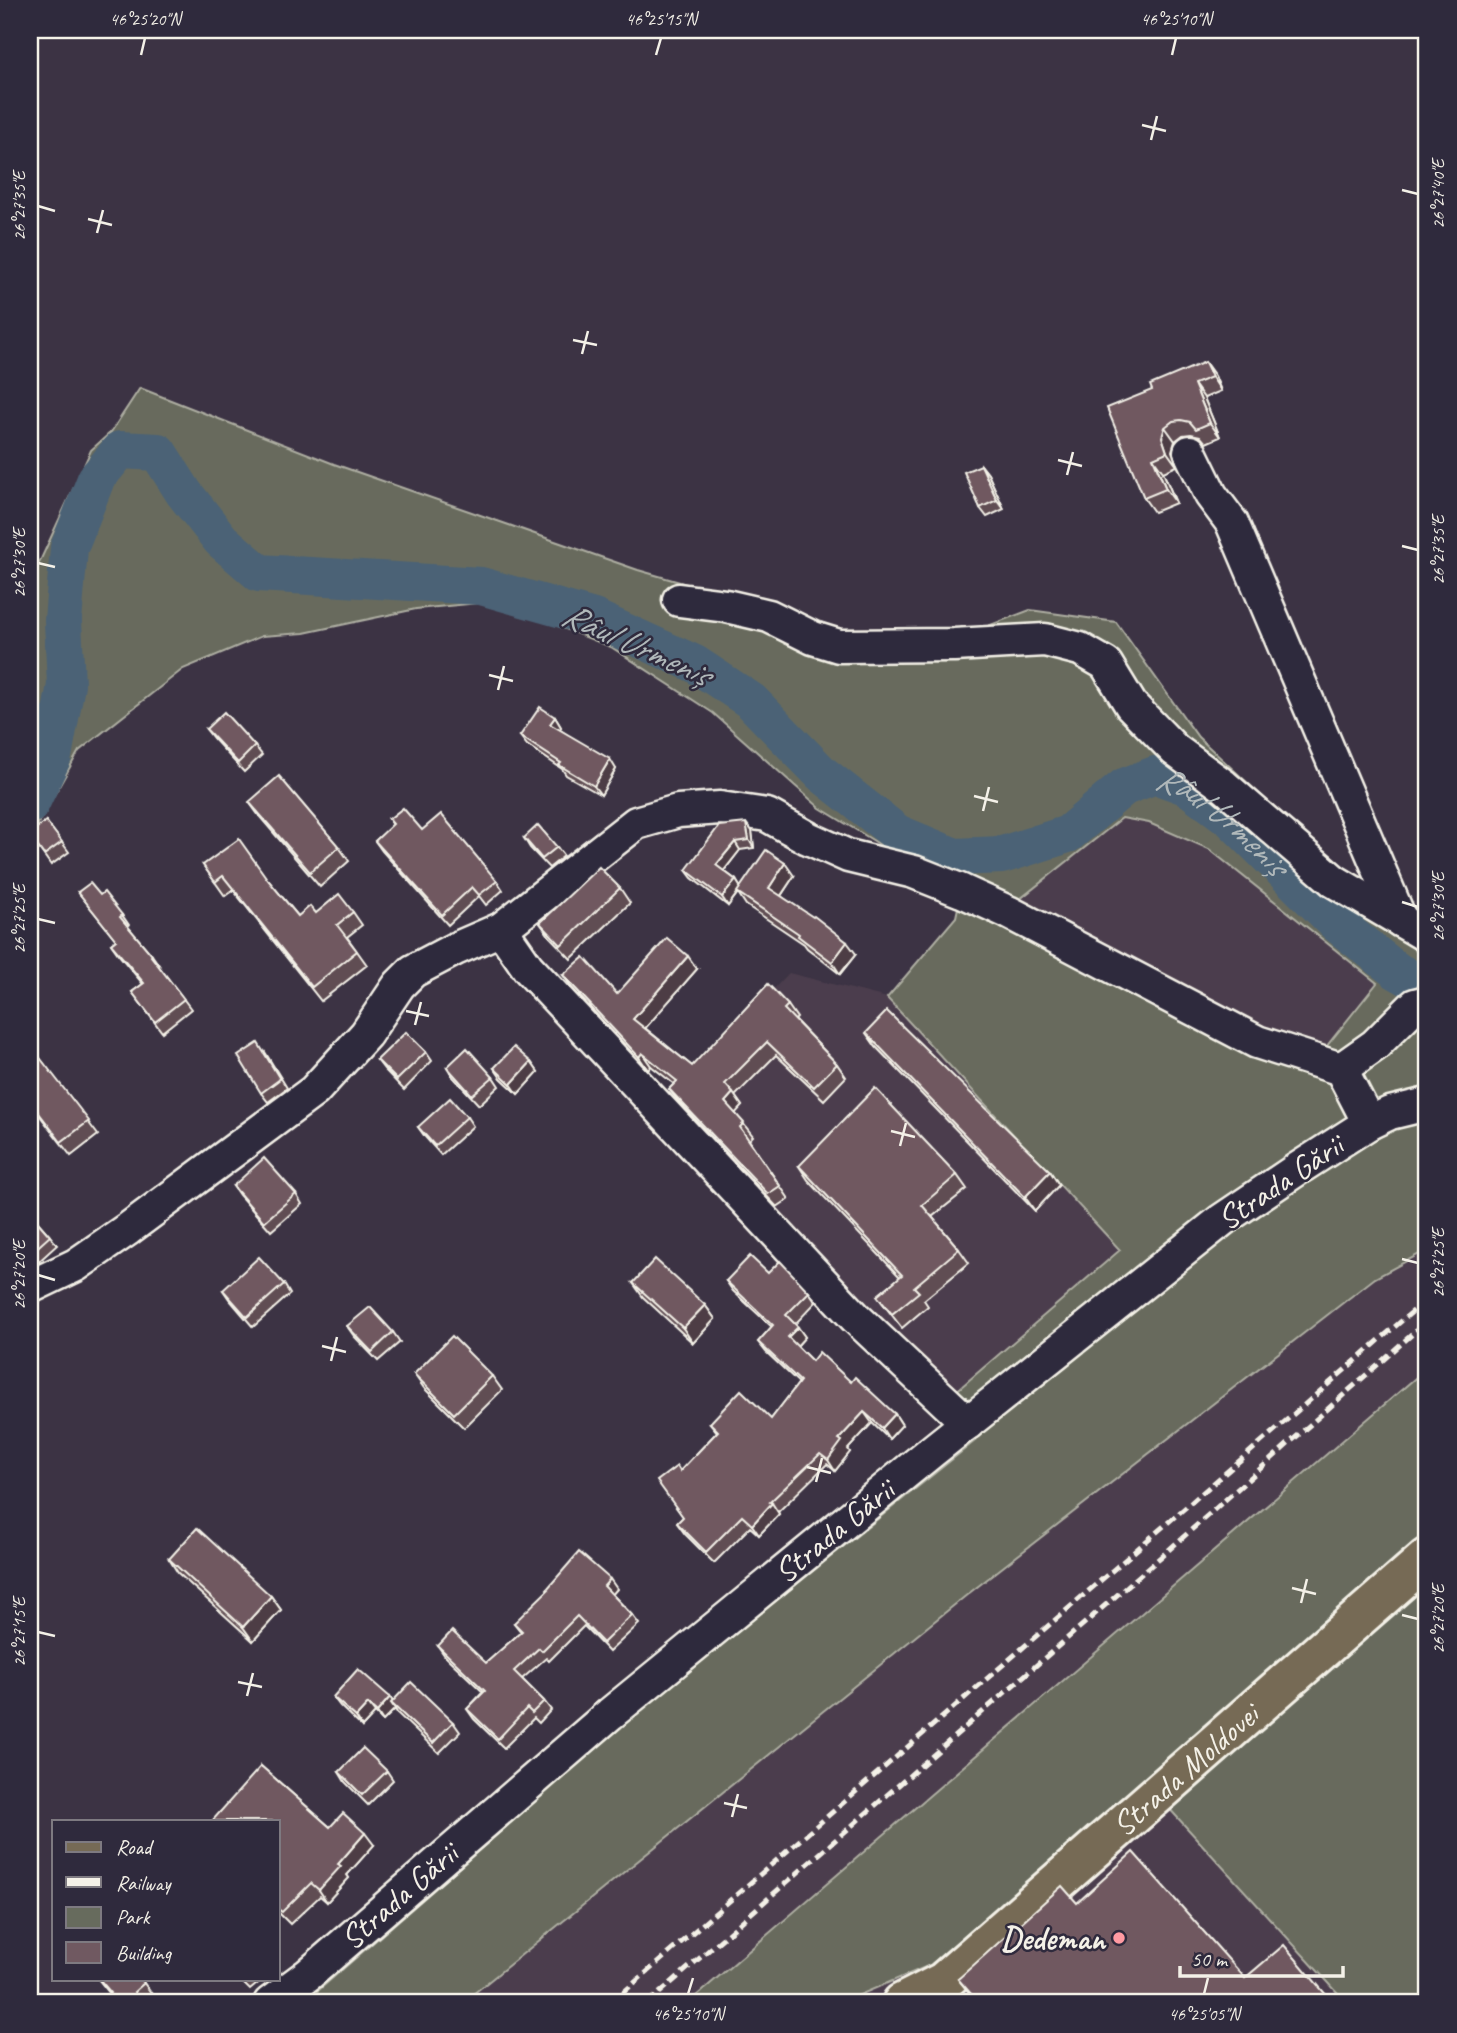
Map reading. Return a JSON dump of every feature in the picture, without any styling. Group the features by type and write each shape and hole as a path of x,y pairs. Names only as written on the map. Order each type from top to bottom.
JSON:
{"main road":[{"name":"Strada Moldovei","path":"902,2003 937,1993 1427,1558"}],"street":[{"path":"1190,452 1211,495 1232,523 1414,929"},
{"path":"679,600 726,606 769,616 813,638 839,646 954,645 1045,640 1080,649 1106,664 1131,705 1175,750 1224,786 1334,881 1414,929"},
{"path":"30,1287 76,1265 314,1091 366,1034 413,971 501,929 636,823 678,811 720,808 767,815 848,856 914,872 985,902 1257,1042 1341,1069 1369,1123"},
{"path":"501,929 528,968 846,1307 968,1423"},
{"path":"1341,1069 1375,1045 1421,1003"},
{"name":"Strada Gării","path":"270,2003 309,1974 610,1714 1222,1220 1369,1123 1390,1113 1427,1104"}],"shaded area":[{"path":"1122,818 1149,823 1209,849 1378,983 1306,1072 1005,912"},
{"path":"789,973 887,998 1120,1251 939,1406 665,1104"},
{"path":"1427,1250 1427,1368 688,2003 462,2003 968,1594 1375,1278"},
{"path":"1145,1782 1347,2003 841,2003 848,1999"}],"green space":[{"path":"140,388 334,464 638,570 749,602 898,660 1030,610 1116,622 1198,737 1315,845 1402,939 1427,953 1427,1250 1375,1278 968,1594 462,2003 304,2003 636,1713 975,1441 939,1406 1120,1250 887,998 956,917 961,894 820,808 713,713 611,647 530,615 479,603 416,609 304,633 262,636 183,669 79,751 30,838 30,595 35,572 91,450 111,432","holes":["1122,818 1149,823 1209,849 1377,983 1306,1072 1005,911"]},
{"path":"1427,1368 1427,2003 1347,2003 1145,1782 930,1965 841,2003 688,2003"}],"building":[{"path":"1205,362 1212,377 1194,384 1210,423 1196,429 1190,422 1181,420 1173,421 1165,427 1162,437 1167,452 1153,458 1166,489 1144,498 1107,408 1152,390 1150,385"},
{"path":"981,465 997,500 980,508 964,472"},
{"path":"540,707 555,717 550,724 610,759 594,786 559,765 561,763 520,736"},
{"path":"224,712 255,746 238,763 206,729"},
{"path":"279,776 339,847 310,872 249,802"},
{"path":"403,808 422,830 441,814 497,881 479,895 472,887 442,915 375,841 393,824 389,819"},
{"path":"46,821 62,842 44,855 30,833"},
{"path":"746,823 749,840 735,842 716,865 736,880 722,897 686,870 719,826"},
{"path":"538,825 557,847 542,859 524,838"},
{"path":"239,839 298,916 310,906 316,913 339,894 353,912 337,925 357,951 312,987 223,876 215,882 203,865"},
{"path":"766,850 785,863 769,888 814,916 847,942 832,962 798,936 799,934 737,892"},
{"path":"599,867 620,888 561,945 540,923"},
{"path":"90,883 100,895 104,892 122,915 120,917 184,999 155,1022 132,992 144,983 111,944 116,940 78,892"},
{"path":"667,938 688,956 633,1019 692,1066 768,984 788,1005 784,1009 837,1064 814,1087 767,1042 725,1084 733,1093 725,1102 744,1123 740,1127 780,1186 768,1194 669,1089 677,1081 642,1053 639,1057 563,975 584,957 617,994"},
{"path":"887,1011 1050,1171 1025,1197 866,1033"},
{"path":"406,1032 426,1052 397,1080 377,1060"},
{"path":"258,1043 280,1079 261,1093 238,1056"},
{"path":"30,1045 89,1121 61,1142 30,1101"},
{"path":"514,1047 531,1062 511,1084 494,1068"},
{"path":"467,1048 493,1077 472,1095 447,1067"},
{"path":"875,1088 957,1175 922,1205 959,1249 914,1287 919,1292 892,1314 877,1296 902,1275 799,1166"},
{"path":"450,1098 467,1117 435,1146 418,1127"},
{"path":"264,1158 296,1194 264,1222 233,1186"},
{"path":"30,1213 50,1236 30,1254"},
{"path":"750,1256 768,1273 780,1261 809,1292 786,1315 798,1327 788,1337 812,1361 819,1352 851,1382 855,1377 895,1414 882,1428 864,1412 839,1439 842,1441 828,1460 820,1454 770,1502 772,1503 752,1525 742,1516 706,1552 677,1523 683,1517 657,1481 677,1466 680,1471 718,1431 710,1423 741,1390 771,1419 800,1381 758,1342 773,1325 726,1281"},
{"path":"259,1257 284,1284 247,1317 223,1290"},
{"path":"655,1259 705,1305 683,1328 633,1283"},
{"path":"370,1307 393,1332 372,1352 347,1326"},
{"path":"452,1336 492,1376 454,1414 414,1374"},
{"path":"197,1528 271,1596 243,1627 169,1559"},
{"path":"579,1552 610,1579 604,1586 632,1615 603,1643 577,1616 542,1651 539,1648 514,1671 544,1701 532,1713 527,1708 498,1739 467,1709 485,1691 438,1646 452,1631 486,1663 522,1631 514,1623 548,1590"},
{"path":"358,1669 390,1697 377,1712 368,1704 356,1717 333,1697"},
{"path":"411,1682 453,1722 433,1743 391,1703"},
{"path":"363,1748 387,1771 362,1795 339,1772"},
{"path":"261,1766 330,1827 343,1813 365,1833 319,1890 311,1883 282,1912 280,1820 213,1820"},
{"name":"Dedeman","path":"1133,1852 1245,1978 1284,1945 1333,2003 979,2003 958,1979 1062,1886 1077,1903"},
{"path":"100,1980 142,1980 144,1983 134,1992 144,2003 100,2003 111,1993"}],"waterway":[{"name":"Râul Urmeniș","path":"30,805 53,756 66,685 63,621 69,548 96,479 120,450 158,452 184,493 221,540 259,573 481,586 594,618 695,664 751,701 822,774 897,833 955,857 1002,855 1068,834 1124,787 1155,775 1188,787 1231,819 1336,923 1397,971 1427,988"}],"railway":[{"path":"611,2003 1427,1299"},
{"path":"648,2003 1163,1555 1427,1321"}],"place":[{"name":"Dedeman","path":"1119,1938"}]}
